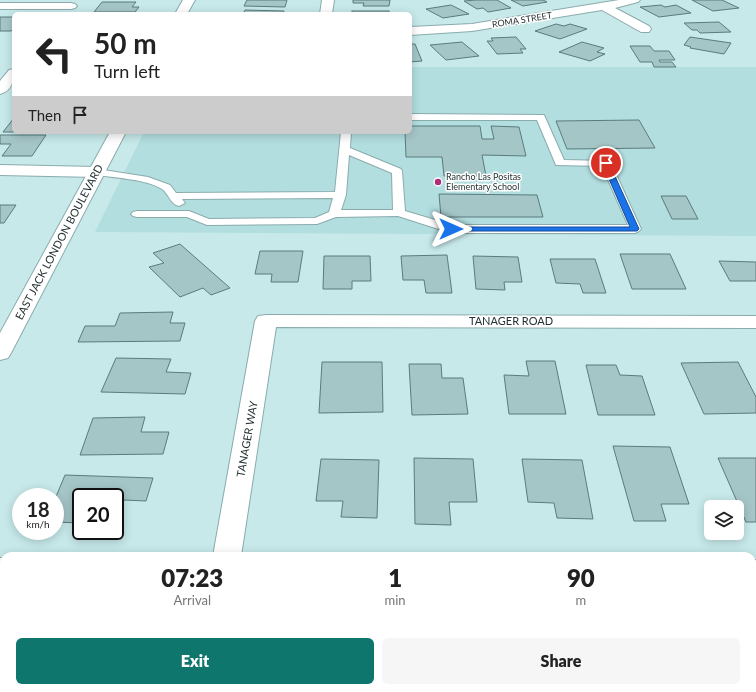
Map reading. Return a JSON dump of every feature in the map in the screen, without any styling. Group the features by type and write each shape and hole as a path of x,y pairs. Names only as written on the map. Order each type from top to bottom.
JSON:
{"street":[{"path":"183,12 189,0"},
{"path":"326,12 328,0"},
{"name":"ROMA STREET","path":"412,32 435,32 477,27 634,0"},
{"path":"0,6 70,7"},
{"path":"605,6 646,29"},
{"path":"0,90 12,75"},
{"name":"EAST JACK LONDON BOULEVARD","path":"0,353 117,134"},
{"path":"0,170 97,172"},
{"name":"TANAGER ROAD","path":"266,321 756,322"},
{"name":"TANAGER WAY","path":"228,552 266,321"}],"lane":[{"path":"137,214 189,214 207,222 317,221 334,214 399,213 451,229 635,229 606,163 560,163 541,117 412,117"},
{"path":"334,214 340,195 346,134"},
{"path":"344,149 397,171 399,213"},
{"path":"97,172 144,179 166,187 189,214"},
{"path":"173,196 340,195"}],"shaded area":[{"name":"Rancho Las Positas Elementary School","path":"412,67 756,67 756,236 95,232 143,134 412,134"}],"building":[{"path":"247,0 287,0 285,7 244,6"},
{"path":"353,0 390,0 389,6 363,6 364,3 353,3"},
{"path":"497,0 511,8 488,12 483,8 477,9 464,1"},
{"path":"511,0 543,0 547,2 523,6"},
{"path":"692,0 722,0 739,8 713,11"},
{"path":"102,2 136,2 132,7 139,7 135,12 94,12"},
{"path":"451,5 469,14 443,18 426,9"},
{"path":"661,5 665,7 676,5 691,13 659,17 640,7"},
{"path":"245,10 284,11 284,12 244,12"},
{"path":"352,11 389,11 389,12"},
{"path":"0,17 12,17 12,30 0,31"},
{"path":"719,22 731,32 700,33 697,30 692,30 684,23"},
{"path":"556,24 564,26 570,24 587,29 560,39 535,31"},
{"path":"516,37 526,49 520,49 523,53 497,54 487,41 493,41 491,38"},
{"path":"690,37 731,43 724,54 690,48 691,47 684,45"},
{"path":"462,42 479,56 446,60 430,45"},
{"path":"582,42 604,48 597,52 605,54 590,61 559,52"},
{"path":"412,44 415,44 422,61 412,62"},
{"path":"630,46 650,46 654,51 669,51 675,60 659,60 660,62 672,62 676,67 654,67 652,62 640,62"},
{"path":"639,120 655,148 567,149 556,121"},
{"path":"12,121 12,132 3,132"},
{"path":"412,126 480,126 482,139 494,139 491,126 519,127 526,156 482,155 486,176 444,176 442,157 406,157 405,134 412,134"},
{"path":"0,135 46,135 32,156 2,156 11,144 0,144"},
{"path":"439,194 537,195 543,217 441,217"},
{"path":"661,196 686,196 698,219 672,219"},
{"path":"0,205 16,205 4,223 0,223"},
{"path":"180,244 230,288 211,295 203,288 180,297 149,267 164,263 153,253"},
{"path":"260,251 303,251 298,282 271,282 272,274 255,274"},
{"path":"620,254 670,254 686,289 632,289"},
{"path":"447,255 452,293 426,293 424,280 403,280 401,256"},
{"path":"324,256 370,256 371,281 352,281 352,289 323,289"},
{"path":"473,256 518,257 522,282 504,282 505,290 476,289"},
{"path":"550,259 595,259 606,293 583,293 580,284 556,283"},
{"path":"719,261 756,262 756,281 730,281"},
{"path":"173,312 170,323 185,323 180,341 78,342 85,326 115,326 120,313"},
{"path":"116,358 171,359 166,372 191,373 185,394 101,392"},
{"path":"526,361 555,361 566,414 509,414 504,375 529,376"},
{"path":"322,362 382,362 383,412 319,413"},
{"path":"738,362 756,397 756,413 704,414 681,363"},
{"path":"409,364 441,364 442,378 463,378 468,414 412,415"},
{"path":"586,365 616,365 620,375 642,376 655,415 598,415"},
{"path":"145,417 141,432 169,432 163,454 80,455 93,418"},
{"path":"613,446 670,447 689,504 661,504 666,521 634,521"},
{"path":"414,458 473,459 477,502 449,502 451,525 415,524"},
{"path":"718,458 756,458 756,522 746,522 744,517 744,500 736,500"},
{"path":"321,459 379,460 377,518 341,517 343,501 316,501"},
{"path":"522,459 582,460 593,519 557,518 554,503 528,502"},
{"path":"65,475 153,478 146,501 124,500 124,488 72,488 72,523 64,522 64,488 60,488"}],"place":[{"name":"Rancho Las Positas Elementary School","path":"438,182"}],"route":[{"path":"451,229 635,229 606,163"}]}
